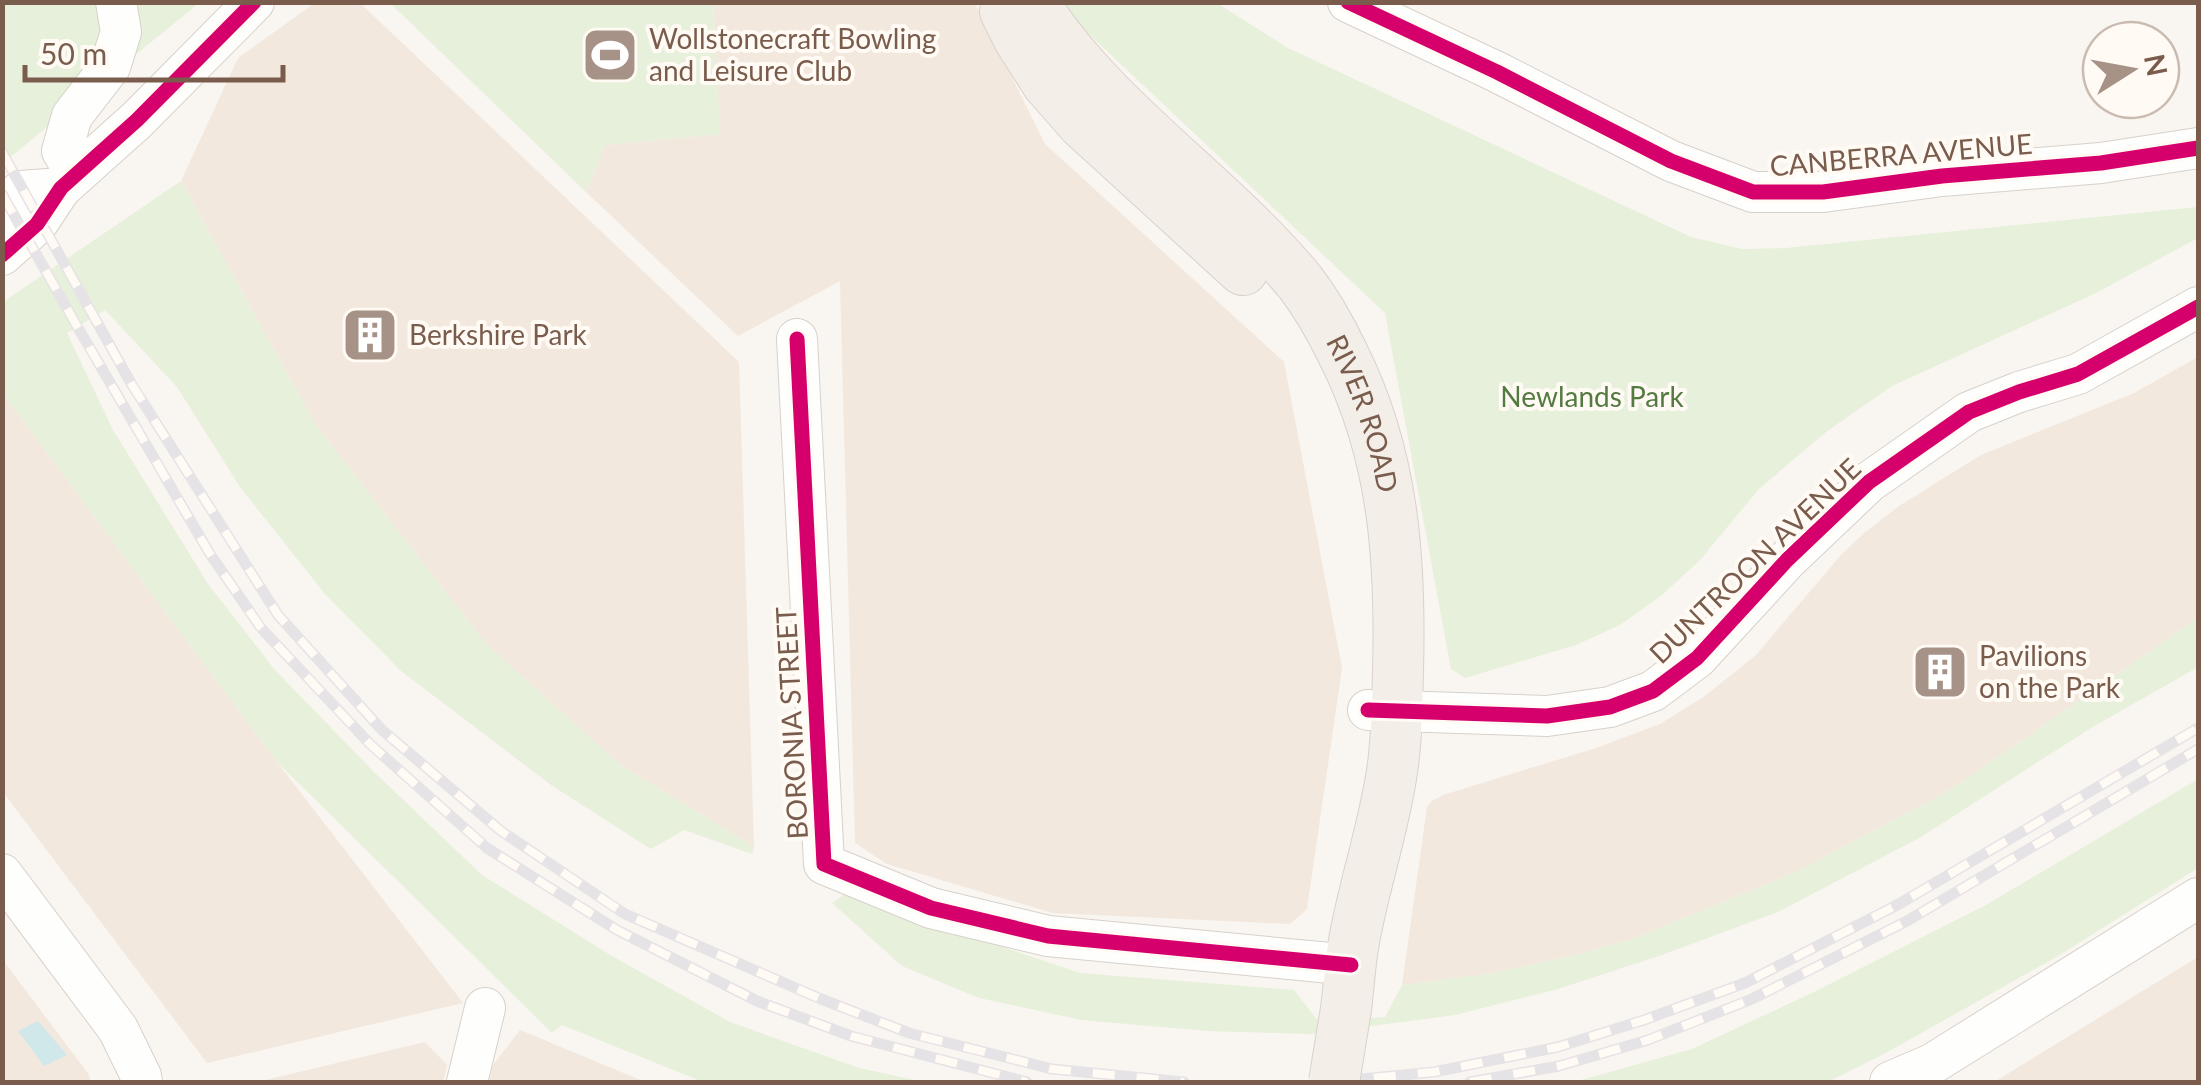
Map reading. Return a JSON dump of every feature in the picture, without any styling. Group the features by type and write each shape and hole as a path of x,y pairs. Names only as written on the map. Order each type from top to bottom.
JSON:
{"main road":[{"name":"RIVER ROAD","path":"1000,2 1019,40 1082,122 1238,264 1274,306 1303,345 1332,398 1349,447 1362,501 1371,630 1392,773 1350,972 1334,1082"},
{"name":"RIVER ROAD","path":"1033,2 1052,32 1091,76 1302,285 1360,386 1380,445 1392,511 1398,578 1382,711"}],"street":[{"path":"68,181 62,151 72,116 110,67 121,32 116,2"},
{"path":"2,255 37,224 68,181 137,120 254,2"},
{"name":"CANBERRA AVENUE","path":"1348,2 1497,72 1671,161 1752,192 1823,192 1942,176 2101,164 2198,148"},
{"path":"2,207 21,190 68,181"},
{"name":"DUNTROON AVENUE","path":"1382,711 1547,716 1610,706 1652,691 1698,658 1788,560 1869,482 1969,412 2078,374 2198,307"},
{"name":"BORONIA STREET","path":"798,339 824,864 931,908 1048,936 1350,972"},
{"path":"2,874 118,1029 142,1082"},
{"path":"1890,1082 1932,1064 2198,898"},
{"path":"467,1082 485,1008"}],"shaded area":[{"path":"315,3 360,3 739,362 754,847 619,764 487,645 315,424 181,181 238,58"},
{"path":"713,3 975,3 1045,144 1284,362 1342,668 1307,909 1290,924 1053,913 887,864 855,843 840,281 738,336 586,192 605,145 720,134"},
{"path":"2198,357 2198,618 1950,790 1798,871 1635,938 1580,954 1488,974 1402,985 1427,807 1432,801 1660,724 1705,696 1756,655 1841,555 1899,506 1981,455 2134,393"},
{"path":"3,394 277,762 463,1003 207,1063 3,792"},
{"path":"2198,957 2198,1082 1994,1082"},
{"path":"2,959 89,1075 90,1082 3,1082"},
{"path":"520,1030 645,1082 489,1082 493,1065"},
{"path":"425,1042 447,1065 443,1082 257,1082"}],"green space":[{"path":"3,3 199,3 3,163"},
{"path":"390,3 713,3 720,134 605,145 586,192"},
{"name":"Newlands Park","path":"1058,3 1217,3 1286,47 1691,237 1742,249 1786,248 2198,207 2198,238 2094,294 1892,386 1826,432 1759,489 1700,560 1662,595 1620,625 1576,645 1465,678 1451,669 1385,313"},
{"path":"181,181 315,424 487,645 619,764 754,847 752,854 684,830 651,849 551,785 401,671 325,594 240,487 177,387 105,310 67,333 113,430 208,584 275,670 482,875 612,956 730,1022 859,1068 924,1082 703,1082 562,1025 552,1033 277,762 3,394 3,302"},
{"path":"2198,618 2198,667 2091,728 1921,837 1778,912 1558,989 1455,1015 1311,1034 1207,1031 1082,1020 979,998 902,966 832,903 855,887 961,933 1080,973 1294,990 1318,1021 1385,1017 1402,985 1488,974 1580,954 1635,938 1798,871 1950,790"},
{"path":"2198,779 2198,868 2058,956 1828,1082 1574,1082 1692,1049 1814,992 1986,905"}],"water":[{"path":"38,1021 67,1055 44,1066 18,1031"}],"railway":[{"path":"2,152 132,385 278,615 382,730 501,831 625,914 909,1033 1052,1069 1184,1082"},
{"path":"2,194 210,554 261,628 370,744 487,848 617,930 757,1001 851,1036 1027,1082"},
{"path":"1330,1082 1434,1072 1558,1047 1745,983 1899,904 2198,728"},
{"path":"1470,1082 1559,1066 1648,1040 1752,999 1907,921 2198,749"}],"cycle path":[{"path":"2,255 37,224 61,188 137,120 254,2"},
{"path":"1348,2 1497,72 1671,161 1753,192 1823,192 1942,176 2101,163 2198,148"},
{"path":"1368,710 1547,716 1610,707 1653,691 1697,658 1787,560 1869,482 1969,412 2078,374 2198,307"},
{"path":"797,339 824,864 931,908 1048,936 1351,965"}],"place":[{"name":"Wollstonecraft Bowling and Leisure Club","path":"610,55"},
{"name":"Berkshire Park","path":"370,335"},
{"name":"Pavilions on the Park","path":"1940,672"}]}
